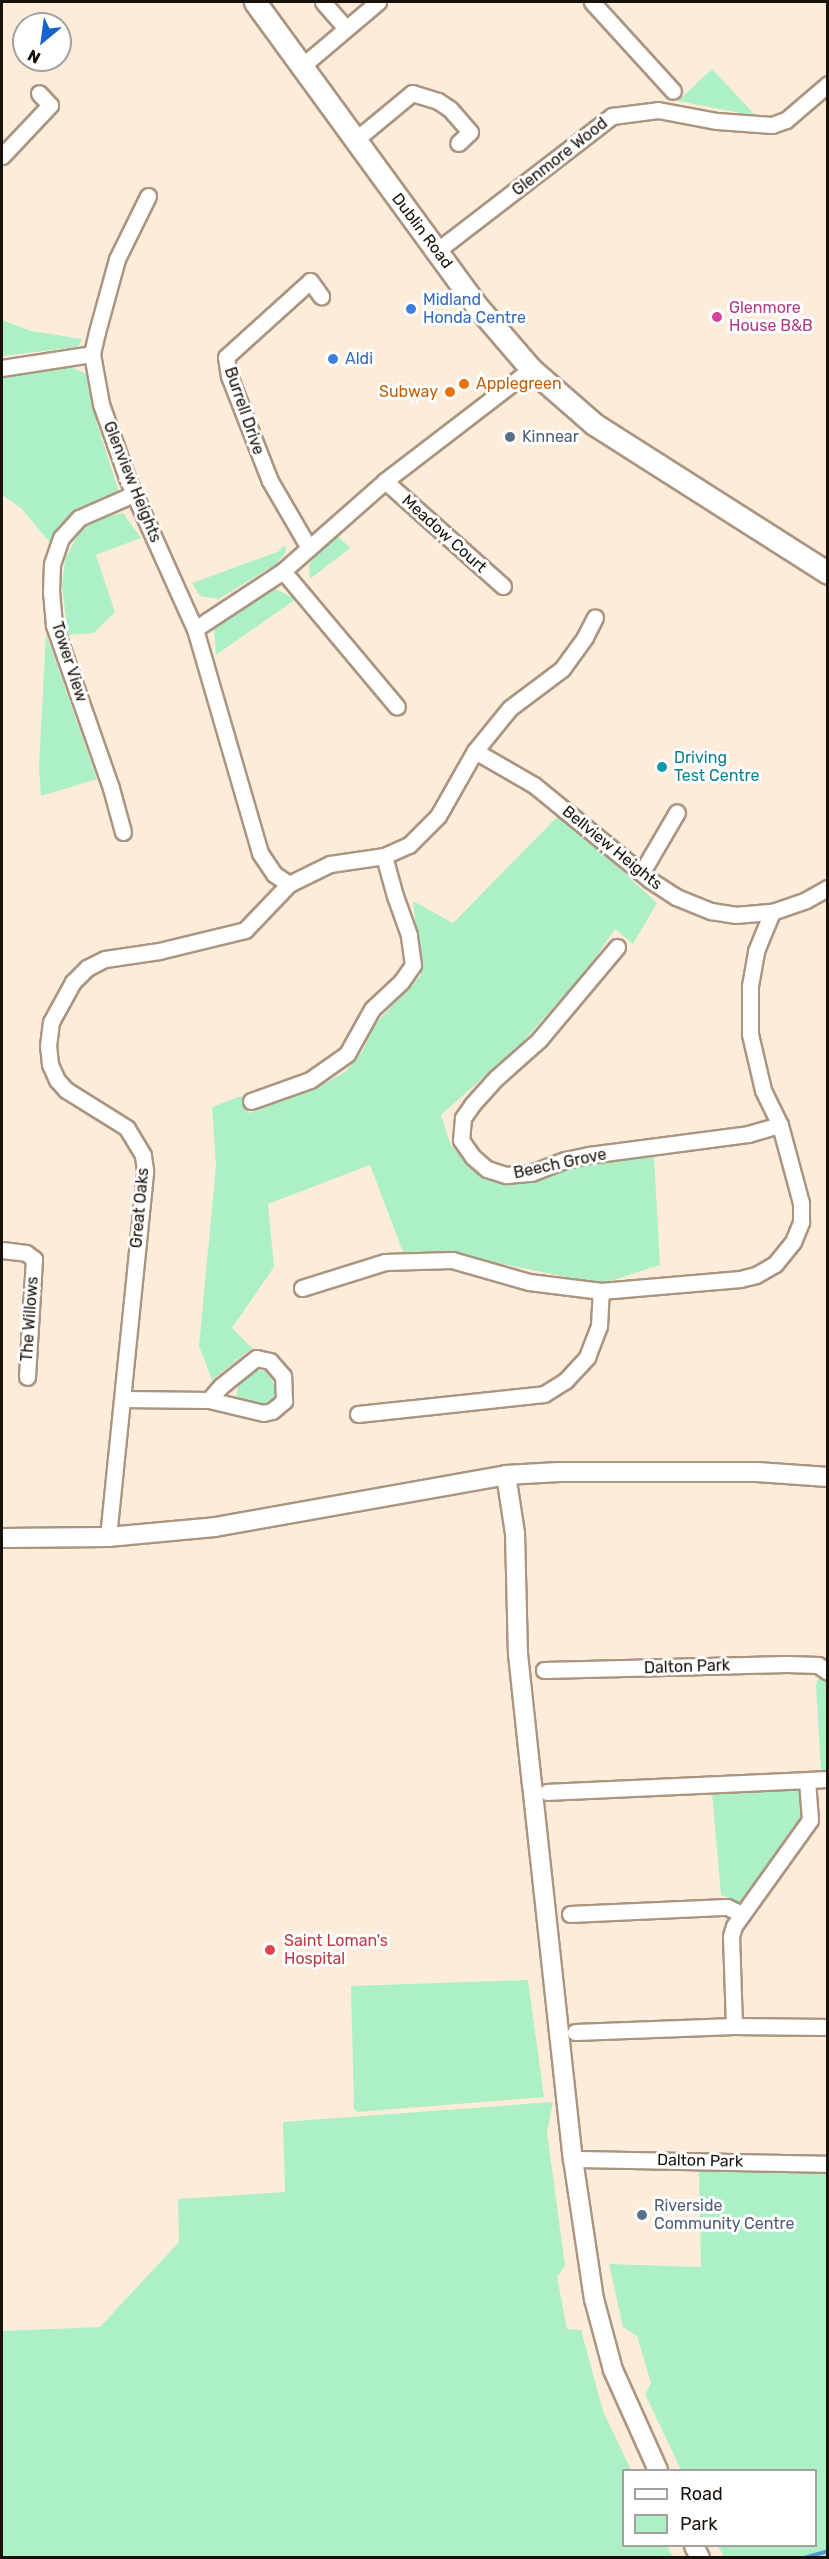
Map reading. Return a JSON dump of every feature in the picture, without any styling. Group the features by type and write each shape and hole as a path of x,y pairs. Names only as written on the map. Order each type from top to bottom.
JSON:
{"main road":[{"name":"Dublin Road","path":"255,2 354,141 438,250 476,305 531,369 594,424 828,573"}],"street":[{"path":"323,2 346,28"},
{"path":"302,68 378,2"},
{"path":"592,2 673,91"},
{"name":"Glenmore Wood","path":"438,250 612,116 657,110 717,121 772,124 786,120 828,84"},
{"path":"2,156 50,105 39,93"},
{"path":"354,141 412,93 438,101 450,109 470,132 458,142"},
{"name":"Glenview Heights","path":"148,196 117,259 92,354 101,404 134,494 195,629 260,853 274,874 289,884"},
{"name":"Burrell Drive","path":"309,548 270,481 228,376 226,357 310,281 321,296"},
{"path":"2,368 92,354"},
{"name":"Meadow Court","path":"284,571 385,481 531,369"},
{"name":"Meadow Court","path":"385,481 503,586"},
{"name":"Tower View","path":"123,832 111,788 54,625 51,592 52,564 62,538 79,518 134,494"},
{"path":"195,629 284,571 397,707"},
{"path":"289,884 330,864 384,856 410,845 438,816 475,751 510,708 562,669 585,637 595,616"},
{"name":"Bellview Heights","path":"475,751 534,785 676,897 711,911 735,915 772,912 806,900 828,888"},
{"path":"642,872 677,812"},
{"path":"251,1101 310,1080 347,1054 372,1009 401,982 414,965 409,935 384,856"},
{"name":"Great Oaks","path":"108,1537 145,1170 142,1155 127,1128 66,1090 57,1080 50,1064 48,1046 51,1022 73,982 87,968 105,960 197,943 245,930 289,884"},
{"path":"302,1288 385,1262 452,1260 529,1281 602,1291 740,1279 756,1275 775,1264 793,1242 801,1222 801,1203 780,1125 763,1090 750,1034 750,986 756,951 772,912"},
{"name":"Beech Grove","path":"617,947 539,1040 496,1078 467,1112 463,1118 462,1140 473,1157 487,1169 506,1175 531,1173 564,1160 589,1155 748,1134 780,1125"},
{"name":"The Willows","path":"2,1250 26,1253 34,1259 27,1377"},
{"path":"358,1413 544,1394 565,1381 587,1357 599,1326 602,1291"},
{"path":"123,1399 208,1401 263,1413 272,1411 284,1401 283,1376 270,1361 256,1358 236,1372 208,1401"},
{"path":"2,1538 108,1537 215,1527 506,1475 559,1472 757,1472 828,1477"},
{"path":"506,1475 515,1533 518,1654 573,2159 594,2299 613,2370 658,2469"},
{"name":"Dalton Park","path":"544,1670 787,1664 818,1665 828,1672"},
{"path":"547,1792 828,1779"},
{"path":"734,2026 731,1936 742,1914 810,1820 807,1780"},
{"path":"570,1914 728,1907 742,1914"},
{"path":"575,2032 734,2026 828,2027"},
{"name":"Dalton Park","path":"573,2159 828,2164"}],"green space":[{"path":"712,69 756,116 678,101"},
{"path":"2,320 31,331 82,339 78,347 2,356"},
{"path":"70,367 87,374 97,424 120,495 68,517 51,544 21,508 2,495 2,376"},
{"path":"123,513 141,538 96,555 115,612 94,633 68,635 62,587 65,559 79,533 98,518"},
{"path":"337,535 350,548 310,579 309,565 319,551"},
{"path":"285,545 286,552 276,564 219,599 200,596 192,583 277,552"},
{"path":"275,589 296,599 216,655 214,628"},
{"path":"46,634 97,779 41,796 39,767"},
{"path":"560,814 657,903 633,944 615,929 589,967 520,1045 441,1115 451,1146 483,1175 511,1183 591,1162 654,1157 660,1265 601,1284 454,1254 403,1252 370,1165 268,1204 274,1267 232,1328 252,1348 212,1380 199,1346 216,1165 212,1107 241,1096 249,1113 313,1090 345,1072 362,1052 375,1024 421,975 413,901 453,923"},
{"path":"253,1370 266,1371 277,1388 269,1407 240,1404 236,1398 238,1386"},
{"path":"827,1655 827,1771 821,1771 816,1685"},
{"path":"801,1788 803,1819 741,1903 721,1895 712,1793"},
{"path":"528,1980 544,2097 358,2112 354,2109 351,1986"},
{"path":"553,2102 547,2132 565,2266 557,2277 567,2329 581,2330 603,2411 631,2469 622,2469 622,2547 668,2547 673,2557 2,2557 2,2331 100,2327 179,2242 178,2199 285,2192 283,2122"},
{"path":"699,2171 827,2174 827,2557 724,2557 719,2547 817,2547 817,2469 681,2469 645,2394 651,2383 637,2336 623,2327 609,2264 701,2267"}],"waterway":[{"path":"804,2558 828,2551"}],"place":[{"name":"Midland Honda Centre","path":"411,309"},
{"name":"Glenmore House B&B","path":"717,317"},
{"name":"Aldi","path":"333,359"},
{"name":"Applegreen","path":"464,384"},
{"name":"Subway","path":"450,392"},
{"name":"Kinnear","path":"510,437"},
{"name":"Driving Test Centre","path":"662,767"},
{"name":"Saint Loman's Hospital","path":"270,1950"},
{"name":"Riverside Community Centre","path":"642,2215"}]}
